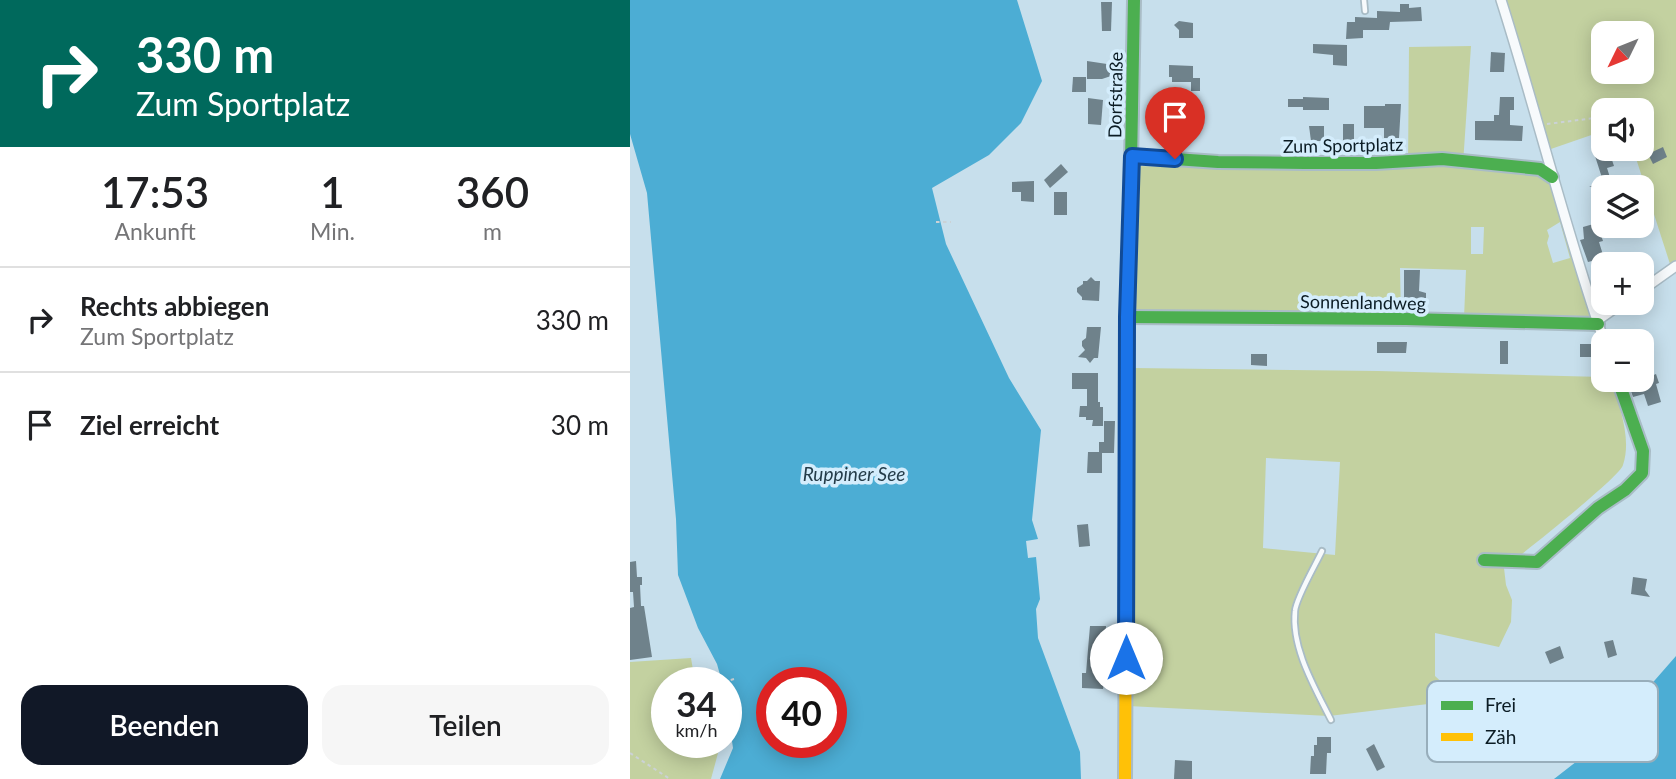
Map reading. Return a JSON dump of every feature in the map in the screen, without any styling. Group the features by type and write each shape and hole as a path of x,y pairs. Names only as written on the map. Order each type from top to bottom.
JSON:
{"street":[{"name":"Dorfstraße","path":"1125,779 1127,317 1134,0"},
{"path":"1501,0 1539,125 1553,183 1600,329"},
{"name":"Zum Sportplatz","path":"1132,156 1305,163 1377,163 1442,159 1540,169 1553,183"},
{"path":"1654,282 1676,266"},
{"path":"1598,322 1607,315"},
{"name":"Sonnenlandweg","path":"1127,317 1598,322"},
{"path":"1484,560 1537,562 1642,473 1643,451 1622,392"}],"lane":[{"path":"1364,0 1365,11"},
{"path":"1322,551 1294,609 1297,641 1315,690 1331,720"}],"path":[{"path":"1539,125 1591,118"},
{"path":"936,222 951,222"},
{"path":"630,753 670,779"}],"green space":[{"path":"1503,0 1676,0 1676,261 1670,264 1654,214 1654,175 1641,175 1637,161 1654,161 1654,98 1591,98 1591,135 1548,150"},
{"path":"1471,46 1463,164 1536,173 1548,180 1591,315 1595,320 1464,318 1466,270 1400,268 1401,317 1128,316 1134,166 1324,170 1408,166 1409,47","holes":["1560,222 1570,258 1553,263 1547,243 1547,230","1471,227 1484,227 1483,254 1471,254"]},
{"path":"1133,368 1591,377 1591,392 1615,392 1625,433 1623,465 1589,499 1504,568 1506,585 1512,600 1511,622 1499,647 1435,633 1435,676 1440,681 1427,681 1427,704 1329,716 1128,706","holes":["1266,458 1340,462 1335,555 1263,548"]},
{"path":"691,658 692,667 651,667 651,758 717,758 711,779 630,779 630,662"}],"water":[{"name":"Ruppiner See","path":"630,0 1017,0 1042,81 1021,123 989,155 932,188 946,244 1009,378 1041,430 1032,520 1038,539 1026,541 1028,558 1036,557 1040,599 1036,609 1038,638 1080,752 1081,779 720,779 729,758 742,758 742,667 718,667 698,628 678,575 676,519 647,193 630,134"},
{"path":"1676,656 1676,779 1554,779 1576,762 1658,762 1658,681 1654,681"}],"building":[{"path":"1101,2 1112,2 1111,31 1102,31"},
{"path":"1400,4 1409,4 1409,8 1421,7 1422,21 1390,22 1389,30 1363,30 1363,38 1346,39 1347,22 1355,22 1355,17 1377,18 1377,11 1400,12"},
{"path":"1179,21 1193,23 1193,38 1179,38 1179,30 1174,25"},
{"path":"1313,44 1347,45 1347,66 1333,65 1333,55 1313,53"},
{"path":"1491,52 1505,53 1504,72 1490,72"},
{"path":"1087,61 1107,64 1111,76 1087,79"},
{"path":"1169,65 1193,66 1193,78 1200,78 1200,91 1191,91 1191,82 1172,82"},
{"path":"1073,77 1086,77 1086,92 1072,92"},
{"path":"1500,97 1514,97 1514,110 1510,110 1510,125 1523,126 1522,141 1475,140 1475,121 1494,121 1494,115 1499,115"},
{"path":"1088,98 1103,100 1101,125 1088,124"},
{"path":"1329,98 1329,110 1288,107 1288,99"},
{"path":"1401,104 1399,138 1384,138 1384,128 1364,128 1364,106"},
{"path":"1176,108 1192,108 1189,128 1181,128 1181,124 1176,124"},
{"path":"1343,124 1354,124 1354,141 1343,141"},
{"path":"1309,126 1324,126 1324,141 1311,141"},
{"path":"1663,147 1667,157 1653,164 1654,151"},
{"path":"1597,161 1612,161 1614,166 1607,168 1609,175 1601,175"},
{"path":"1061,164 1068,172 1050,188 1044,180"},
{"path":"1034,181 1034,202 1021,201 1021,192 1012,192 1012,182"},
{"path":"1054,192 1067,192 1067,215 1054,215"},
{"path":"1591,225 1591,238 1602,238 1603,241 1599,242 1602,252 1591,252 1591,261 1588,262 1580,240 1584,239 1583,227"},
{"path":"1404,270 1420,270 1419,291 1426,293 1426,301 1411,302 1411,298 1404,298"},
{"path":"1091,277 1100,281 1099,301 1082,300 1077,292 1083,281"},
{"path":"1087,327 1101,327 1098,358 1094,358 1090,363 1086,358 1078,357 1085,350 1082,341 1086,338"},
{"path":"1500,341 1508,341 1508,364 1500,364"},
{"path":"1377,342 1407,342 1406,353 1377,353"},
{"path":"1580,344 1591,344 1591,357 1580,357"},
{"path":"1251,354 1267,354 1267,366 1251,365"},
{"path":"1072,373 1098,373 1098,402 1100,407 1103,407 1103,426 1092,426 1093,420 1079,417 1080,406 1087,406 1087,389 1072,389"},
{"path":"1656,374 1659,383 1656,384 1661,402 1648,406 1644,394 1633,397 1631,392 1654,392"},
{"path":"1104,421 1115,421 1114,453 1102,453 1102,473 1087,473 1088,452 1099,452 1099,442 1104,442"},
{"path":"1088,524 1090,546 1079,547 1077,525"},
{"path":"636,561 637,577 642,577 641,606 644,606 652,657 630,660 630,608 634,607 633,592 630,592 630,562"},
{"path":"1633,577 1647,579 1645,590 1650,597 1631,594"},
{"path":"1090,626 1106,626 1105,654 1098,654 1097,673 1103,672 1105,676 1103,689 1082,688"},
{"path":"1613,640 1617,655 1608,658 1604,642"},
{"path":"1560,646 1564,658 1550,664 1545,652"},
{"path":"1317,737 1331,737 1331,753 1327,753 1326,774 1310,774 1311,756 1314,756"},
{"path":"1374,744 1385,767 1377,771 1366,749"},
{"path":"1175,760 1192,761 1192,779 1174,779"}],"traffic: fast":[{"path":"1127,379 1134,0"},
{"path":"1132,156 1218,162 1305,163 1442,159 1540,169 1552,177"},
{"path":"1127,317 1406,319 1598,324"},
{"path":"1484,560 1537,562 1642,473 1643,451 1622,392"}],"traffic: slow":[{"path":"1125,779 1127,379"}],"route":[{"path":"1126,658 1127,317 1132,156 1175,159"}]}
